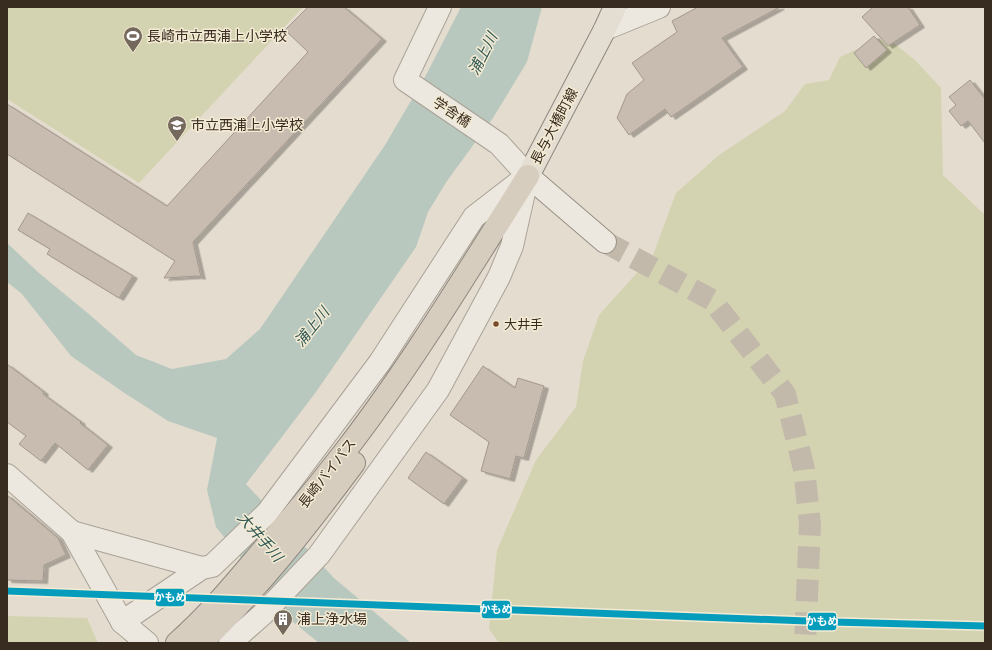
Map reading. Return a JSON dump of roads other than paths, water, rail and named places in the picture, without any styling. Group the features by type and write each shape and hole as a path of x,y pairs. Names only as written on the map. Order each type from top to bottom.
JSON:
{"highway":[{"name":"長崎バイパス","path":"192,640 242,589 289,534 323,505 367,444 438,338 462,289 528,176"}],"main road":[{"name":"長与大橋町線","path":"528,176 615,7"}],"street":[{"name":"学舎橋","path":"440,7 405,80 499,144 528,176"},
{"path":"605,29 658,7"},
{"path":"122,622 207,567 267,513 380,362 474,217 528,176"},
{"path":"230,643 263,614 319,555 438,390 499,277 512,246 528,176"},
{"name":"長与大橋町線","path":"528,176 605,242"},
{"path":"7,475 72,532 122,622 147,643"},
{"path":"72,532 207,567"}],"water":[{"path":"461,7 542,7 527,62 493,118 447,181 428,212 416,247 316,392 246,484 334,578 411,643 319,643 293,622 216,527 207,490 217,438 168,421 71,356 22,294 7,282 7,243 39,273 136,355 172,369 226,359 260,329 385,145 425,77"}],"tunnel":[{"path":"605,242 712,300 785,394 804,469 810,524 805,643"}],"place":[{"name":"長崎市立西浦上小学校","path":"133,53"},
{"name":"市立西浦上小学校","path":"177,142"},
{"name":"大井手","path":"496,324"},
{"name":"浦上浄水場","path":"283,636"}],"water label":[{"name":"浦上川","path":"483,54"},
{"name":"浦上川","path":"312,327"},
{"name":"大井手川","path":"260,537"}]}
